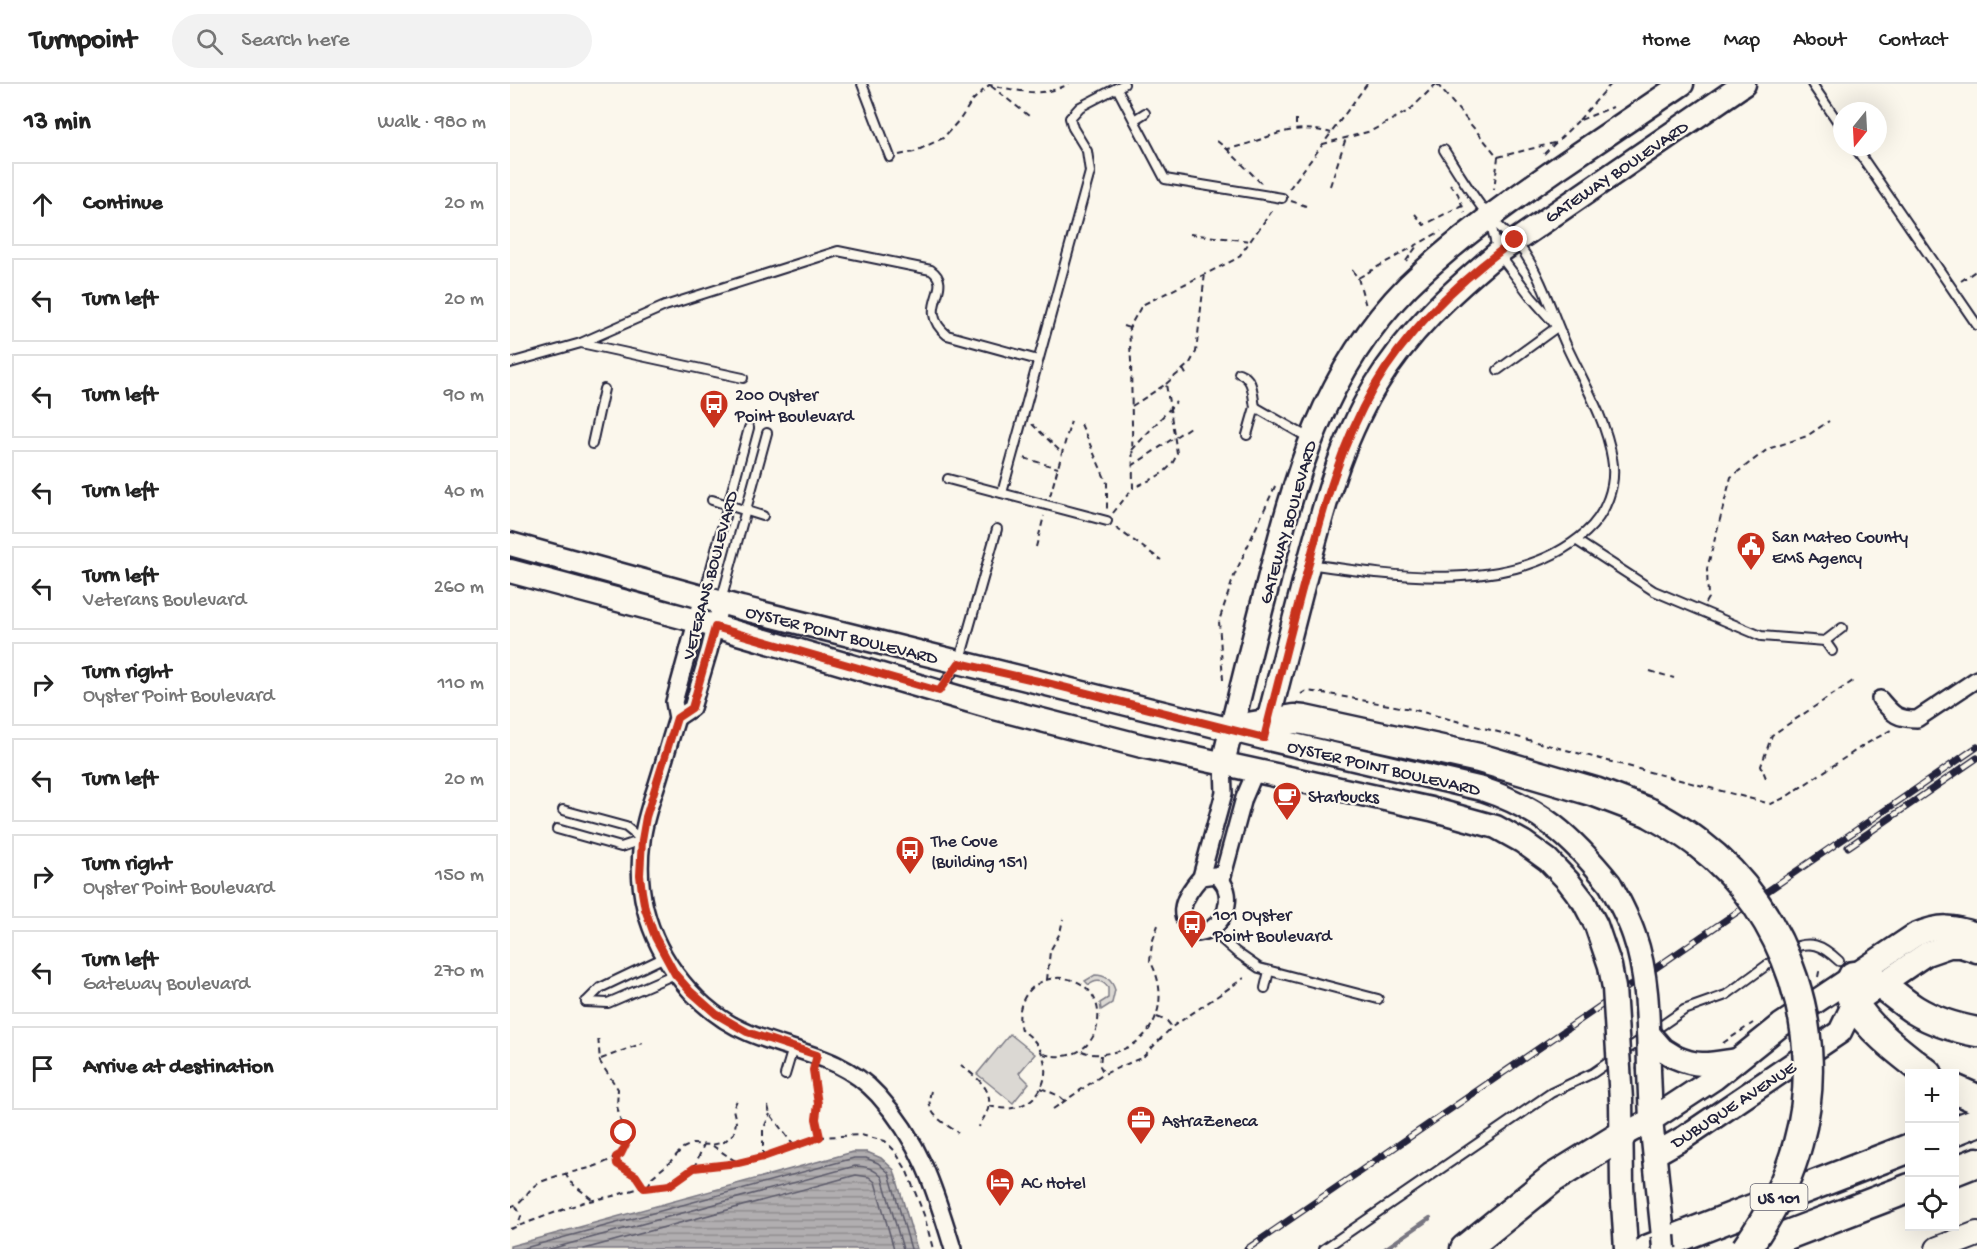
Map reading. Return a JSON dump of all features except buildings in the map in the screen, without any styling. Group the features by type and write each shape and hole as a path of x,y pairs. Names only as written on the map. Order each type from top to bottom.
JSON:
{"highway":[{"path":"1231,730 1266,732 1294,720 1304,720 1432,747 1576,786 1623,801 1676,827 1700,845 1742,886 1773,931 1794,980 1806,1036 1808,1075 1799,1142 1785,1184 1761,1228 1746,1249"},
{"path":"1922,1069 1886,1039 1849,980 1868,978 1916,1011 1962,1029 1977,1032"},
{"path":"1959,1091 1977,1099"},
{"path":"1959,1129 1977,1122"},
{"path":"1465,1249 1553,1178 1621,1136"},
{"name":"US 101","path":"1649,1249 1905,1150"},
{"path":"1959,1169 1977,1162"},
{"name":"US 101","path":"1751,1249 1905,1190"},
{"path":"1770,1249 1836,1216"}],"main road":[{"name":"GATEWAY BOULEVARD","path":"1222,763 1298,473 1311,438 1345,368 1373,327 1407,288 1491,207 1682,84"},
{"name":"GATEWAY BOULEVARD","path":"1256,770 1308,564 1337,465 1354,425 1375,386 1401,348 1432,312 1464,281 1507,247 1744,84"},
{"name":"OYSTER POINT BOULEVARD","path":"510,544 712,600 1231,730"},
{"name":"OYSTER POINT BOULEVARD","path":"510,572 706,624 991,707 1142,746 1431,809 1496,827 1523,842 1548,860 1584,902 1596,925 1611,966 1621,1100 1626,1249"},
{"name":"OYSTER POINT BOULEVARD","path":"1266,732 1510,798 1568,836 1610,884 1635,935 1641,959 1648,1033 1651,1120 1664,1249"},
{"name":"DUBUQUE AVENUE","path":"1621,1136 1651,1120 1715,1078 1781,1025 1915,935 1932,928 1950,926 1977,934"},
{"path":"1881,985 1938,948 1961,946 1977,951"},
{"name":"DUBUQUE AVENUE","path":"1621,1136 1655,1154 1685,1137 1840,1032 1849,980"},
{"path":"1648,1033 1662,1049 1691,1064 1702,1065 1736,1060"},
{"path":"1938,1249 1977,1234"}],"street":[{"name":"VETERANS BOULEVARD","path":"712,600 706,624 674,702 677,718 646,817 642,840 640,875 645,909 655,937 675,974 716,1014 747,1032 817,1055 852,1074 878,1095 915,1146 928,1171 953,1249"},
{"path":"1880,699 1894,715 1905,719 1917,719 1977,680"},
{"path":"1201,877 1215,875 1222,879 1228,896 1226,910 1220,921 1210,930 1198,933 1190,928 1183,919 1183,907 1186,898 1201,877 1224,793 1222,763"},
{"path":"1222,879 1244,798 1256,770"}],"lane":[{"path":"862,84 890,157"},
{"path":"1812,84 1833,115"},
{"path":"1002,493 1090,172 1087,151 1073,129 1070,118 1080,107 1120,86 1134,120 1165,179 1278,197"},
{"path":"1134,120 1145,113"},
{"path":"1444,150 1468,188 1491,207 1507,247 1532,298 1557,327"},
{"path":"1861,156 1977,325"},
{"path":"1308,564 1411,577 1451,577 1489,573 1533,563 1577,541 1594,525 1607,505 1613,483 1612,459 1607,436 1593,401 1557,327 1546,294 1526,255 1507,247 1491,207"},
{"path":"510,363 581,343 665,306 838,251 931,270 939,278 940,285 933,316 937,327 947,335 1038,360"},
{"path":"1498,370 1557,327"},
{"path":"581,343 743,378"},
{"path":"1238,375 1247,376 1250,380 1255,407 1247,435"},
{"path":"592,444 604,389"},
{"path":"1255,407 1311,438"},
{"name":"VETERANS BOULEVARD","path":"712,600 728,505 748,428"},
{"name":"VETERANS BOULEVARD","path":"712,600 746,510 767,433"},
{"path":"948,479 1107,521"},
{"path":"712,500 763,516"},
{"path":"939,691 959,663 997,529"},
{"path":"1577,541 1654,591 1761,636 1825,641 1842,628"},
{"path":"1825,641 1832,651"},
{"path":"563,810 626,827 642,840"},
{"path":"557,829 621,847 642,840"},
{"path":"1210,930 1259,968 1378,999"},
{"path":"1324,1249 1551,1093 1593,1073 1684,1010 1726,995 1790,949 1812,944 1826,948 1849,980"},
{"path":"665,957 600,988 586,1002 608,1003 675,974"},
{"path":"1265,988 1269,971"},
{"path":"785,1075 793,1048"}],"path":[{"path":"989,85 1025,93 1044,93 1069,84"},
{"path":"1132,488 1129,328 1142,305 1238,258 1278,197 1323,144 1367,84"},
{"path":"1323,144 1371,131 1410,110 1436,84 1498,157 1491,207"},
{"path":"1611,84 1578,121 1622,104"},
{"path":"890,157 914,152 943,138 961,118 972,101 989,85"},
{"path":"989,85 1029,116"},
{"path":"1296,119 1296,129"},
{"path":"1227,149 1290,129 1314,128 1331,133"},
{"path":"1330,186 1346,138"},
{"path":"1217,141 1278,197 1305,206"},
{"path":"1498,157 1555,143"},
{"path":"1450,184 1458,194 1466,216"},
{"path":"1415,214 1424,225 1462,205"},
{"path":"1358,278 1447,227"},
{"path":"1190,234 1250,241"},
{"path":"1352,270 1358,278 1367,307"},
{"path":"1951,287 1977,270"},
{"path":"1132,406 1166,384 1190,363 1196,352 1205,273"},
{"path":"1123,326 1129,328"},
{"path":"1183,369 1187,376"},
{"path":"1107,521 1132,488 1164,473 1174,463 1177,453 1166,384"},
{"path":"1132,450 1176,402"},
{"path":"1036,547 1071,421"},
{"path":"1701,611 1707,598 1707,569 1731,477 1768,449 1807,436 1829,421"},
{"path":"1032,424 1062,453"},
{"path":"1081,424 1107,483 1107,521"},
{"path":"1132,466 1193,425"},
{"path":"1024,458 1058,468"},
{"path":"1224,689 1219,621 1234,576 1279,478"},
{"path":"1107,521 1161,560"},
{"path":"1650,671 1674,678"},
{"path":"1766,778 1761,766 1772,735 1853,681"},
{"path":"1302,694 1306,691 1323,693 1411,709 1771,804 1786,797 1905,719"},
{"path":"1047,980 1050,951 1060,933 1063,918"},
{"path":"1081,1050 1101,1055 1118,1052 1132,1046 1147,1033 1157,1017 1160,985 1149,961 1158,925"},
{"path":"1053,1108 1104,1074 1143,1057 1172,1027 1244,978"},
{"path":"989,1106 1004,1109 1017,1107 1031,1099 1040,1088 1045,1072 1043,1054 1031,1036 1021,1030 1019,1015 1021,1004 1027,993 1036,985 1047,980 1069,979 1080,983 1095,1000 1098,1011 1096,1033 1090,1043 1081,1050 1063,1057 1043,1054"},
{"path":"1157,1017 1167,1021 1172,1027"},
{"path":"510,1207 521,1202 538,1183 597,1165 621,1154 626,1144 617,1106 618,1089 600,1060 598,1035"},
{"path":"600,1060 643,1043"},
{"path":"817,1055 813,1070 818,1104 816,1119 820,1137"},
{"path":"1101,1055 1100,1066 1104,1074"},
{"path":"961,1065 986,1088 989,1106 979,1127"},
{"path":"1040,1088 1065,1101"},
{"path":"931,1091 928,1100 932,1111 938,1120 958,1133"},
{"path":"646,1187 652,1177 683,1148 692,1144 712,1145 724,1142 734,1133 736,1122 734,1109 737,1100"},
{"path":"768,1106 770,1114 794,1146"},
{"path":"763,1157 763,1130 770,1114"},
{"path":"510,1229 593,1200 646,1187 670,1185 694,1168 738,1163 763,1157 820,1137 861,1135 885,1141 894,1150 906,1169 924,1215 933,1249"},
{"path":"694,1168 704,1144"},
{"path":"712,1145 738,1163"},
{"path":"616,1157 617,1164 636,1176 646,1187"},
{"path":"565,1173 570,1182 593,1200"},
{"path":"515,1205 520,1216 519,1226"}],"shaded area":[{"path":"1095,975 1108,979 1115,990 1112,1003 1101,1010 1100,1003 1108,998 1108,988 1099,981 1089,985 1085,981"},
{"path":"1010,1034 1035,1054 1019,1073 1029,1083 1013,1103 977,1074"}],"water":[{"path":"853,1152 867,1152 881,1158 894,1170 917,1249 510,1249 510,1246"}],"waterway":[{"path":"1385,1249 1430,1218"}],"railway":[{"path":"1247,1249 1977,747"},
{"path":"1848,847 1977,758"}],"place":[{"name":"200 Oyster Point Boulevard","path":"714,430"},
{"name":"San Mateo County EMS Agency","path":"1751,572"},
{"name":"Starbucks","path":"1287,822"},
{"name":"The Cove (Building 151)","path":"910,876"},
{"name":"101 Oyster Point Boulevard","path":"1192,950"},
{"name":"AstraZeneca","path":"1141,1146"},
{"name":"AC Hotel","path":"1000,1208"}],"route":[{"path":"624,1133 626,1144 621,1154 616,1157 617,1164 636,1176 644,1188 670,1185 694,1168 738,1163 763,1157 820,1137 816,1119 818,1104 813,1070 817,1055 747,1032 716,1014 675,974 655,937 645,909 640,875 646,817 677,718 692,708 715,627 939,691 959,663 1264,738 1324,507 1337,465 1354,425 1375,386 1401,348 1432,312 1464,281 1515,240"}]}
